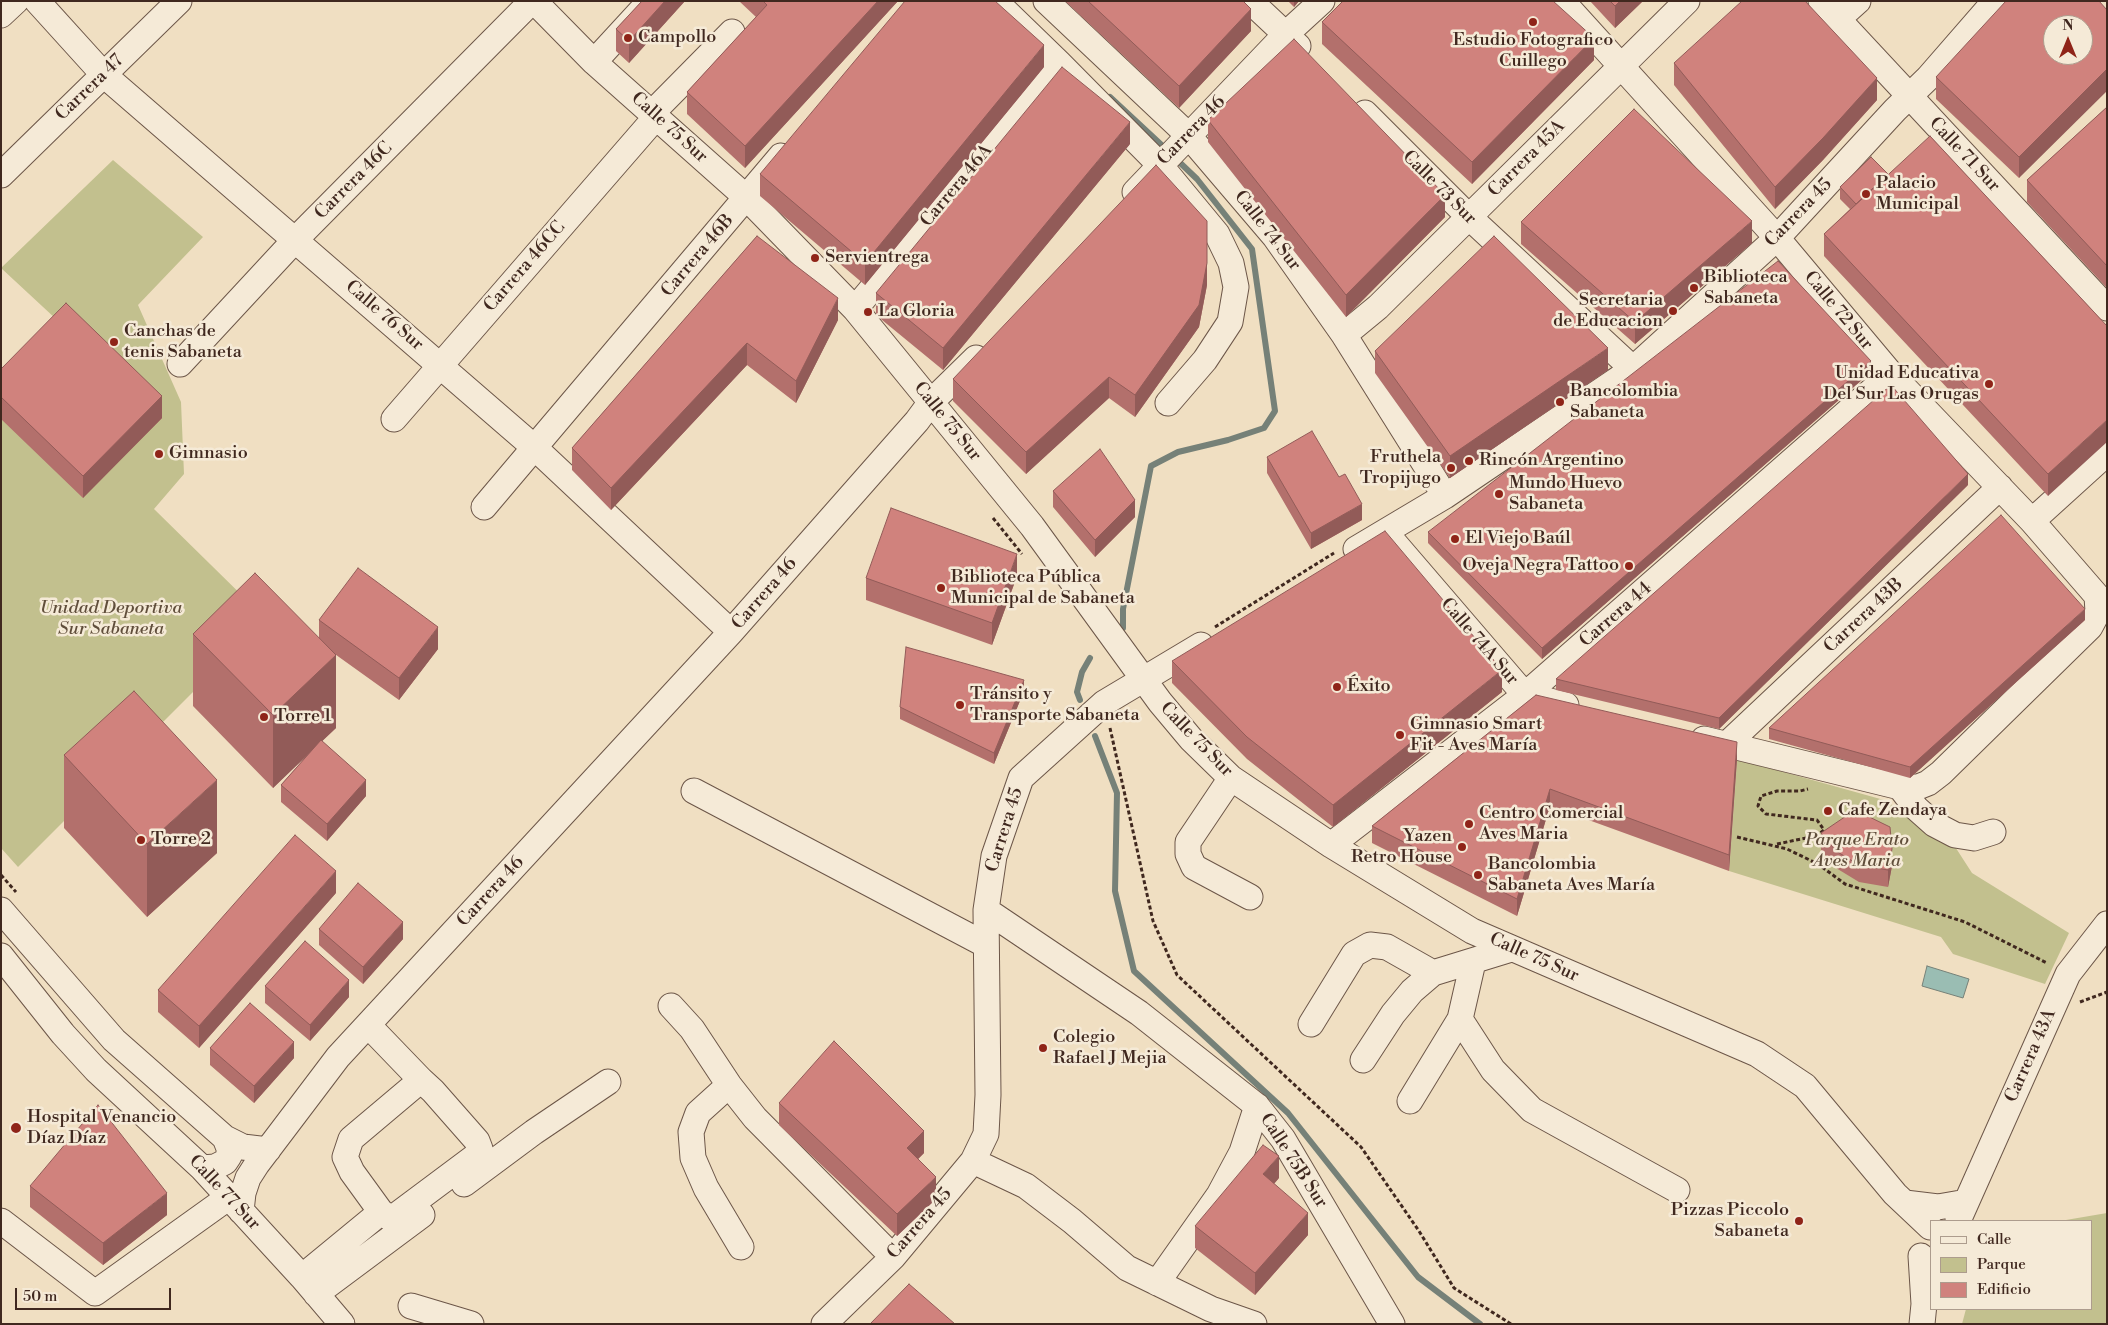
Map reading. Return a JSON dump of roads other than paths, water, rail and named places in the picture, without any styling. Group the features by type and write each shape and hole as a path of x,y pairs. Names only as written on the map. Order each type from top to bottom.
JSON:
{"street":[{"path":"1,15 16,1"},
{"name":"Calle 76 Sur","path":"37,1 104,75 535,448 731,632"},
{"name":"Carrera 47","path":"1,175 179,1"},
{"name":"Calle 75 Sur","path":"533,1 594,62 747,198 855,309 1032,526 1144,680 1191,739 1231,778 1331,845 1472,931 1757,1054 1805,1086 1900,1198 1930,1220"},
{"name":"Carrera 46C","path":"180,364 295,240 533,1"},
{"path":"594,62 650,1"},
{"name":"Calle 74 Sur","path":"995,1 1059,63 1173,151 1275,238 1344,335 1445,496"},
{"name":"Calle 74 Sur","path":"1046,1 1173,151 1231,264 1236,287 1230,322 1205,360 1168,403"},
{"path":"1250,1 1314,62"},
{"name":"Carrera 46","path":"1120,208 1286,34 1322,1"},
{"name":"Calle 72 Sur","path":"1562,1 1777,238 1891,374 2032,521 2097,596 2098,612 2090,627 1941,773 1909,787"},
{"name":"Carrera 45A","path":"1344,335 1378,307 1687,1"},
{"name":"Calle 71 Sur","path":"1821,1 1909,96 2016,197 2107,308"},
{"path":"1838,19 1858,1"},
{"name":"Carrera 45","path":"1338,556 1384,532 1445,496 1633,369 1777,238 1928,78 1995,1"},
{"name":"Carrera 46CC","path":"394,418 654,115 732,32"},
{"name":"Carrera 46A","path":"855,309 1059,63"},
{"name":"Calle 73 Sur","path":"1349,97 1468,217 1633,369"},
{"name":"Carrera 46B","path":"484,507 747,198 797,136"},
{"name":"Carrera 46","path":"235,1204 243,1193 248,1178 338,1057 731,632 917,421 931,402 993,341"},
{"name":"Carrera 44","path":"1331,845 1525,695 1891,374"},
{"path":"2032,521 2107,453"},
{"name":"Carrera 43B","path":"1726,744 2000,487"},
{"name":"Calle 74A Sur","path":"1384,532 1525,695 1586,710"},
{"name":"Carrera 45","path":"824,1324 893,1257 973,1161 986,1134 986,910 994,856 1021,778 1104,703 1144,680 1217,631"},
{"path":"1680,733 1828,770 1909,787 1916,808 1934,824 1955,835 1974,838 1993,832"},
{"path":"1231,778 1188,842 1188,854 1194,867 1250,897"},
{"path":"694,791 986,945"},
{"path":"1,910 114,1040 225,1138 243,1147 268,1150"},
{"name":"Calle 75B Sur","path":"986,910 1139,1013 1257,1106 1284,1140 1392,1324"},
{"name":"Carrera 43A","path":"1944,1220 2068,974 2107,924"},
{"path":"1310,1024 1354,954 1370,945 1387,947 1433,973"},
{"path":"1363,1060 1393,1014 1412,991 1433,973 1511,949"},
{"name":"Calle 77 Sur","path":"1,956 63,1034 96,1070 202,1168 342,1324"},
{"path":"1410,1101 1460,1019 1473,962"},
{"path":"671,1006 692,1030 729,1085 755,1118 893,1257"},
{"path":"1460,1019 1492,1070 1532,1110 1677,1190"},
{"path":"368,1025 434,1091 476,1141 480,1149 476,1155 394,1217 390,1218 381,1212 352,1172 345,1157 351,1140 421,1080"},
{"path":"309,1285 608,1082"},
{"path":"729,1085 698,1113 691,1132 692,1158 706,1188 741,1247"},
{"path":"1157,1283 1218,1195 1242,1152 1257,1106"},
{"path":"202,1168 215,1167 226,1162 229,1156 229,1148 225,1138"},
{"path":"973,1161 1026,1186 1072,1221 1126,1268 1211,1309 1254,1324"},
{"path":"1900,1198 1938,1207 1939,1220"},
{"path":"1,1221 95,1293 235,1204"},
{"path":"309,1285 381,1212"},
{"name":"Calle 75 Sur","path":"1926,1304 1930,1282"},
{"path":"411,1306 471,1324"}],"water":[{"path":"1927,966 1969,979 1963,998 1922,986"}],"waterway":[{"path":"1110,97 1168,151"},
{"path":"1123,628 1123,609 1151,466 1178,452 1228,440 1264,428 1275,411 1252,249 1197,179 1175,158"},
{"path":"1080,700 1077,692 1082,672 1090,658"},
{"path":"1095,736 1117,793 1115,891 1134,971 1288,1113 1418,1277 1480,1324"}],"place":[{"name":"Estudio Fotografico Cuillego","path":"1533,22"},
{"name":"Campollo","path":"628,38"},
{"name":"Palacio Municipal","path":"1866,194"},
{"name":"Servientrega","path":"815,258"},
{"name":"Biblioteca Sabaneta","path":"1694,288"},
{"name":"Secretaria de Educacion","path":"1673,311"},
{"name":"La Gloria","path":"868,312"},
{"name":"Canchas de tenis Sabaneta","path":"114,342"},
{"name":"Unidad Educativa Del Sur Las Orugas","path":"1989,384"},
{"name":"Bancolombia Sabaneta","path":"1560,402"},
{"name":"Gimnasio","path":"159,454"},
{"name":"Rincón Argentino","path":"1469,461"},
{"name":"Fruthela Tropijugo","path":"1451,468"},
{"name":"Mundo Huevo Sabaneta","path":"1499,494"},
{"name":"El Viejo Baúl","path":"1455,539"},
{"name":"Oveja Negra Tattoo","path":"1629,566"},
{"name":"Biblioteca Pública Municipal de Sabaneta","path":"941,588"},
{"name":"Éxito","path":"1337,687"},
{"name":"Tránsito y Transporte Sabaneta","path":"960,705"},
{"name":"Torre 1","path":"264,717"},
{"name":"Gimnasio Smart Fit - Aves María","path":"1400,735"},
{"name":"Cafe Zendaya","path":"1828,811"},
{"name":"Centro Comercial Aves Maria","path":"1469,824"},
{"name":"Torre 2","path":"141,840"},
{"name":"Yazen Retro House","path":"1462,847"},
{"name":"Bancolombia Sabaneta Aves María","path":"1478,875"},
{"name":"Colegio Rafael J Mejia","path":"1043,1048"},
{"name":"Hospital Venancio Díaz Díaz","path":"16,1128"},
{"name":"Pizzas Piccolo Sabaneta","path":"1799,1221"}],"park label":[{"name":"Unidad Deportiva Sur Sabaneta","path":"111,619"},
{"name":"Parque Erato Aves Maria","path":"1857,851"}]}
